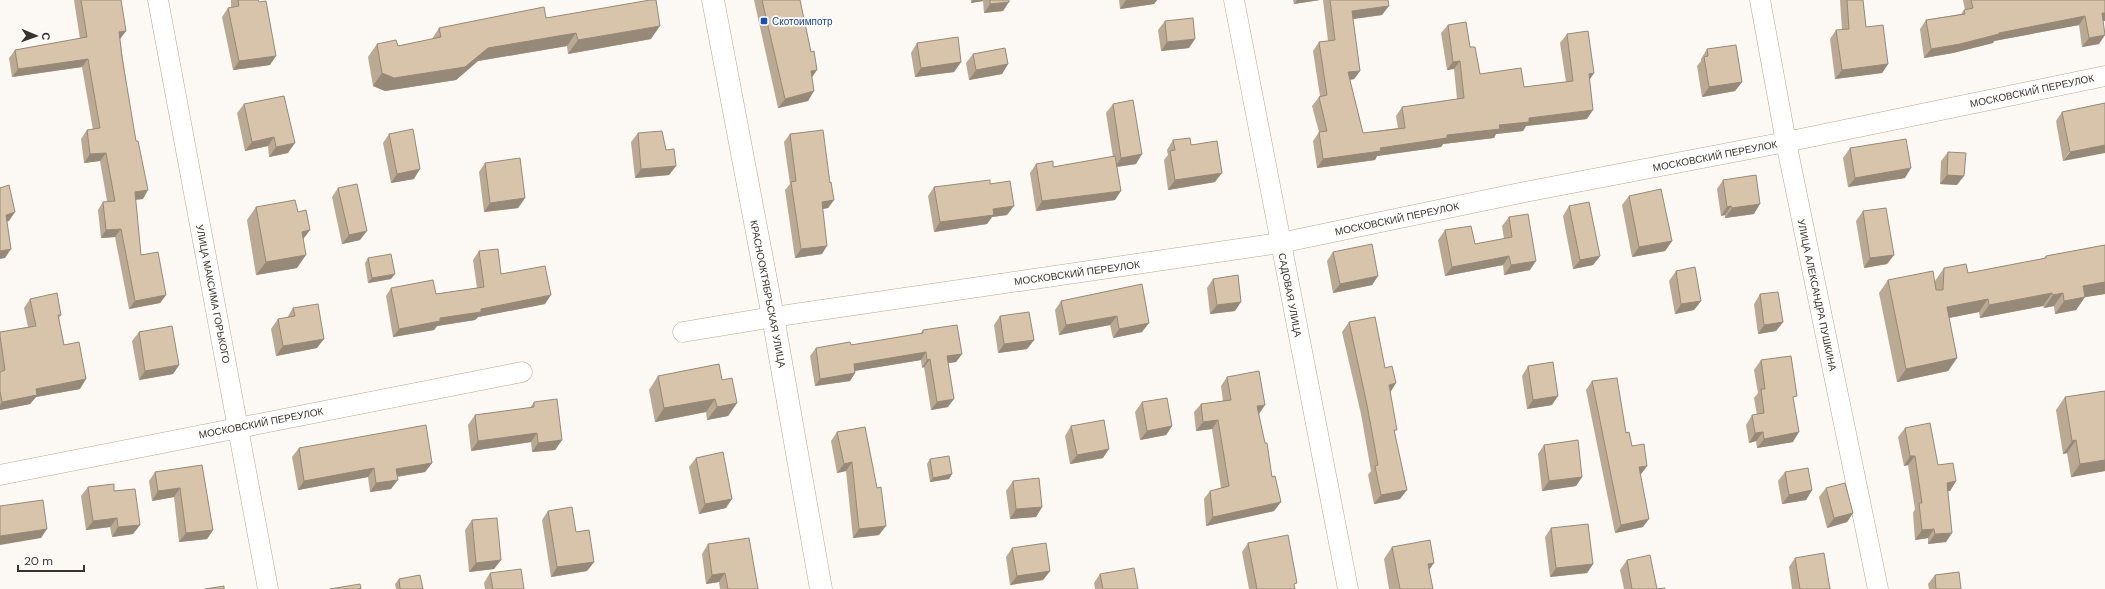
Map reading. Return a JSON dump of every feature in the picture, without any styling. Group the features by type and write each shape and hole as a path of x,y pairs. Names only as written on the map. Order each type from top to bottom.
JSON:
{"main road":[{"name":"КРАСНООКТЯБРЬСКАЯ УЛИЦА","path":"713,0 773,317 821,589"}],"street":[{"name":"УЛИЦА МАКСИМА ГОРЬКОГО","path":"158,0 268,589"},
{"name":"САДОВАЯ УЛИЦА","path":"1234,0 1348,589"},
{"name":"УЛИЦА АЛЕКСАНДРА ПУШКИНА","path":"1760,0 1786,142 1878,589"},
{"name":"МОСКОВСКИЙ ПЕРЕУЛОК","path":"683,332 773,317 1280,243 1530,191 1786,142 2105,76"},
{"name":"МОСКОВСКИЙ ПЕРЕУЛОК","path":"0,475 522,372"}],"building":[{"path":"81,0 121,0 126,31 119,32 122,57 136,141 138,141 148,190 135,192 141,255 158,252 166,295 135,301 121,229 106,230 103,202 115,201 106,153 90,154 87,130 100,128 88,59 18,69 15,50 87,37"},
{"path":"238,0 258,0 259,2 266,1 276,56 239,61 228,8 239,6"},
{"path":"656,0 660,26 578,40 576,33 488,48 465,67 394,78 382,73 377,44 396,40 398,46 441,37 439,28 544,7 546,18"},
{"path":"762,0 800,0 811,52 814,51 817,70 811,71 814,91 785,99"},
{"path":"990,0 1009,0 1009,2 990,4"},
{"path":"1330,0 1388,0 1389,6 1352,11 1360,71 1348,72 1363,133 1405,128 1402,107 1464,98 1460,61 1453,62 1448,25 1466,22 1470,47 1475,47 1480,74 1521,68 1524,87 1573,81 1567,34 1588,31 1594,73 1589,74 1593,110 1529,118 1529,122 1499,125 1500,129 1447,135 1447,138 1380,148 1381,151 1323,159 1319,132 1327,131 1319,97 1327,95 1319,42 1335,40"},
{"path":"1847,0 1863,0 1866,27 1883,25 1888,64 1842,70 1836,30 1849,29"},
{"path":"1971,0 2105,0 2105,13 2102,13 2105,35 2089,38 2085,16 1999,33 1960,44 1931,49 1926,20 1965,14 1964,10 1973,8"},
{"path":"1193,18 1195,39 1167,42 1165,21"},
{"path":"958,37 961,62 921,68 917,43"},
{"path":"1736,45 1742,82 1709,87 1704,57 1708,56 1707,49"},
{"path":"1005,48 1008,64 976,70 973,54"},
{"path":"284,96 295,143 276,147 274,137 252,142 244,104"},
{"path":"1133,100 1142,154 1121,158 1113,104"},
{"path":"2105,103 2105,145 2070,152 2062,112"},
{"path":"413,129 420,169 397,174 389,134"},
{"path":"823,130 830,183 831,182 834,200 822,202 827,246 801,249 791,182 796,181 790,134"},
{"path":"662,131 666,150 674,149 676,166 641,169 638,133"},
{"path":"1190,138 1191,145 1217,141 1222,173 1175,180 1170,151 1175,150 1173,140"},
{"path":"1906,139 1911,168 1855,178 1850,148"},
{"path":"1948,152 1966,153 1964,176 1947,175"},
{"path":"1115,156 1121,191 1042,201 1036,164 1053,161 1053,167"},
{"path":"520,158 525,198 490,203 485,163"},
{"path":"1756,175 1760,204 1732,208 1731,206 1727,207 1723,180"},
{"path":"990,180 990,184 1010,181 1014,206 993,209 994,215 940,222 934,187"},
{"path":"357,184 367,231 349,235 338,188"},
{"path":"9,185 15,212 6,215 11,249 0,251 0,188"},
{"path":"1661,189 1672,241 1639,247 1629,196"},
{"path":"295,200 298,212 306,210 310,230 302,232 306,255 266,262 256,207"},
{"path":"1589,202 1600,256 1580,260 1569,206"},
{"path":"1886,208 1894,255 1870,258 1863,211"},
{"path":"1528,214 1536,261 1511,265 1509,256 1452,267 1445,230 1471,226 1475,244 1512,237 1509,217"},
{"path":"1372,244 1378,276 1340,284 1333,252"},
{"path":"2105,245 2105,282 2083,286 2085,297 2064,301 2063,293 2053,295 2052,293 1989,305 1988,299 1947,307 1957,358 1906,369 1888,280 1933,271 1936,290 1943,290 1944,268 1966,264 1968,273"},
{"path":"498,249 501,274 545,266 551,295 481,309 481,312 440,318 440,321 399,329 391,288 433,280 436,294 484,287 479,251"},
{"path":"391,254 395,274 372,278 368,258"},
{"path":"1695,267 1701,301 1681,304 1676,271"},
{"path":"1238,275 1241,302 1217,305 1213,279"},
{"path":"1142,284 1149,323 1119,329 1117,316 1066,325 1061,301"},
{"path":"1778,292 1783,322 1764,325 1760,294"},
{"path":"57,293 61,315 58,315 64,345 79,342 86,379 36,389 37,395 2,402 0,391 0,372 5,370 0,332 36,326 30,299"},
{"path":"318,304 324,339 283,346 278,319 295,316 293,308"},
{"path":"1029,312 1034,340 1004,344 1000,316"},
{"path":"1375,317 1385,368 1392,366 1396,383 1389,385 1397,430 1394,430 1407,490 1381,495 1375,466 1378,465 1367,405 1349,322"},
{"path":"957,325 962,354 947,356 954,399 937,402 930,359 927,360 926,352 854,364 855,373 820,379 816,348 850,342 851,345 923,333 923,330"},
{"path":"172,326 179,365 145,371 139,332"},
{"path":"1791,356 1797,396 1793,397 1799,432 1764,439 1763,432 1755,433 1752,415 1764,413 1761,389 1765,389 1761,360"},
{"path":"1553,362 1558,396 1533,400 1528,366"},
{"path":"719,364 722,380 732,378 737,403 717,407 715,399 664,408 658,376"},
{"path":"1259,371 1265,405 1257,406 1265,443 1267,443 1272,477 1275,476 1281,502 1213,517 1210,491 1229,486 1218,420 1203,422 1201,404 1231,400 1227,377"},
{"path":"1617,378 1626,433 1629,432 1632,446 1644,444 1647,466 1639,467 1649,519 1621,525 1592,381"},
{"path":"2105,391 2105,460 2080,464 2076,440 2072,441 2065,397"},
{"path":"1167,398 1172,426 1147,431 1142,402"},
{"path":"557,399 562,440 538,443 537,433 478,441 475,415 534,407 534,402"},
{"path":"1104,420 1109,449 1077,455 1071,426"},
{"path":"1930,423 1938,465 1953,463 1956,481 1947,483 1952,533 1935,534 1934,529 1922,530 1919,503 1922,503 1915,456 1910,456 1905,428"},
{"path":"426,425 432,463 396,469 398,480 376,483 374,468 304,481 299,448"},
{"path":"865,427 877,488 881,487 886,526 859,529 852,462 844,464 837,432"},
{"path":"1578,440 1582,477 1549,481 1544,445"},
{"path":"723,452 732,499 705,504 696,458"},
{"path":"949,456 952,474 933,478 930,459"},
{"path":"202,465 213,530 186,533 180,488 158,491 155,472"},
{"path":"1808,468 1812,490 1789,495 1785,472"},
{"path":"1039,478 1042,507 1016,509 1013,481"},
{"path":"1845,483 1853,513 1834,518 1826,488"},
{"path":"114,484 114,491 135,489 140,525 118,527 117,518 93,521 88,487"},
{"path":"43,500 47,529 0,536 0,506"},
{"path":"572,507 576,532 589,530 594,562 557,567 548,511"},
{"path":"497,518 501,560 476,563 472,520"},
{"path":"1588,524 1593,564 1556,568 1551,528"},
{"path":"1288,535 1297,583 1294,584 1295,589 1257,589 1248,543"},
{"path":"749,538 758,589 728,589 725,573 712,575 708,544"},
{"path":"1430,540 1434,563 1428,564 1433,589 1400,589 1392,547"},
{"path":"1046,543 1050,571 1017,576 1012,548"},
{"path":"1824,553 1830,589 1800,589 1795,558"},
{"path":"1650,555 1657,589 1632,589 1627,560"},
{"path":"1134,568 1138,589 1103,589 1100,574"},
{"path":"521,569 524,589 493,589 490,573"},
{"path":"1959,572 1961,589 1936,589 1935,575"},
{"path":"420,575 423,589 400,589 399,579"},
{"path":"360,584 361,589 330,589"},
{"path":"224,586 224,589 205,589"}],"place":[{"name":"Скотоимпотр","path":"764,21"}]}
